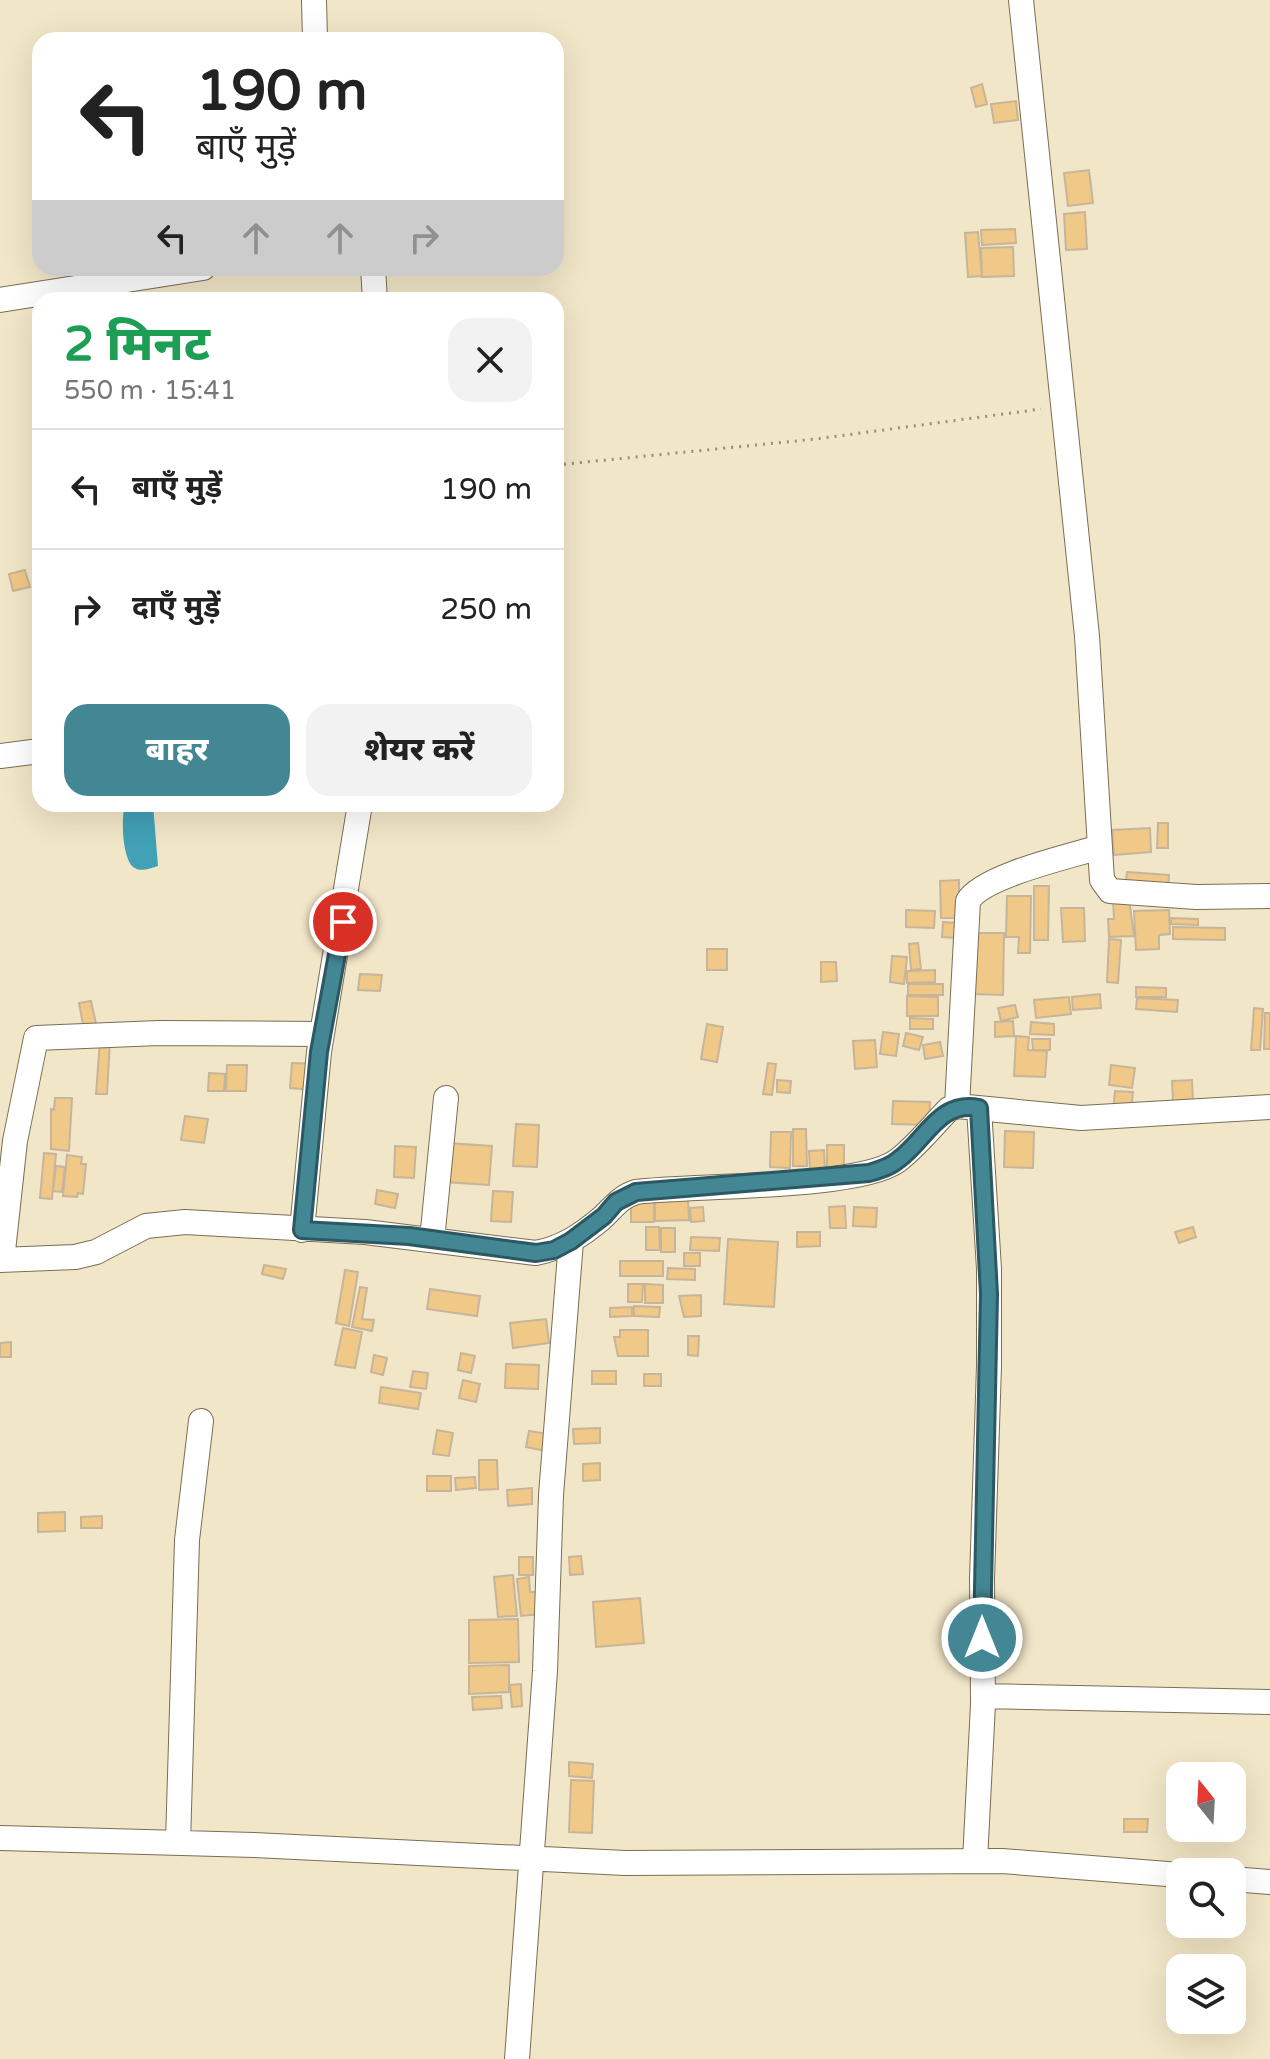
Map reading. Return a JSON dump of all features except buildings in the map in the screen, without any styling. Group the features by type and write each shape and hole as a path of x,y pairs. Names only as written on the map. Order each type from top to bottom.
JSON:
{"street":[{"path":"314,0 315,32"},
{"path":"1021,0 1087,636 1102,880 1110,891 1196,897 1270,896"},
{"path":"51,292 152,276"},
{"path":"0,300 32,295"},
{"path":"0,756 32,752"},
{"path":"302,1230 322,1034 348,894 359,812"},
{"path":"975,1861 983,1696 989,1283 968,1107 968,901 972,892 991,883 1100,847"},
{"path":"322,1034 159,1033 36,1038 15,1141 1,1260 55,1260 96,1252 151,1224 185,1222 432,1240 536,1253 554,1250 571,1241 604,1216 616,1202 636,1192 849,1177 882,1169 898,1160 949,1109 968,1107 1081,1118 1270,1107"},
{"path":"432,1240 446,1098"},
{"path":"517,2059 532,1860 551,1495 571,1241"},
{"path":"178,1843 187,1540 201,1421"},
{"path":"983,1696 1270,1702"},
{"path":"0,1838 625,1863 975,1861 1166,1874"},
{"path":"1246,1880 1270,1882"}],"path":[{"path":"564,464 816,439 1063,405"}],"water":[{"path":"124,812 154,812 158,866 139,870 129,862 123,837"}],"route":[{"path":"343,922 319,1052 302,1230 409,1236 519,1252 554,1250 588,1229 627,1195 653,1190 858,1176 882,1169 898,1160 949,1109 966,1105 979,1108 989,1294 989,1429 982,1555 982,1638"}]}
